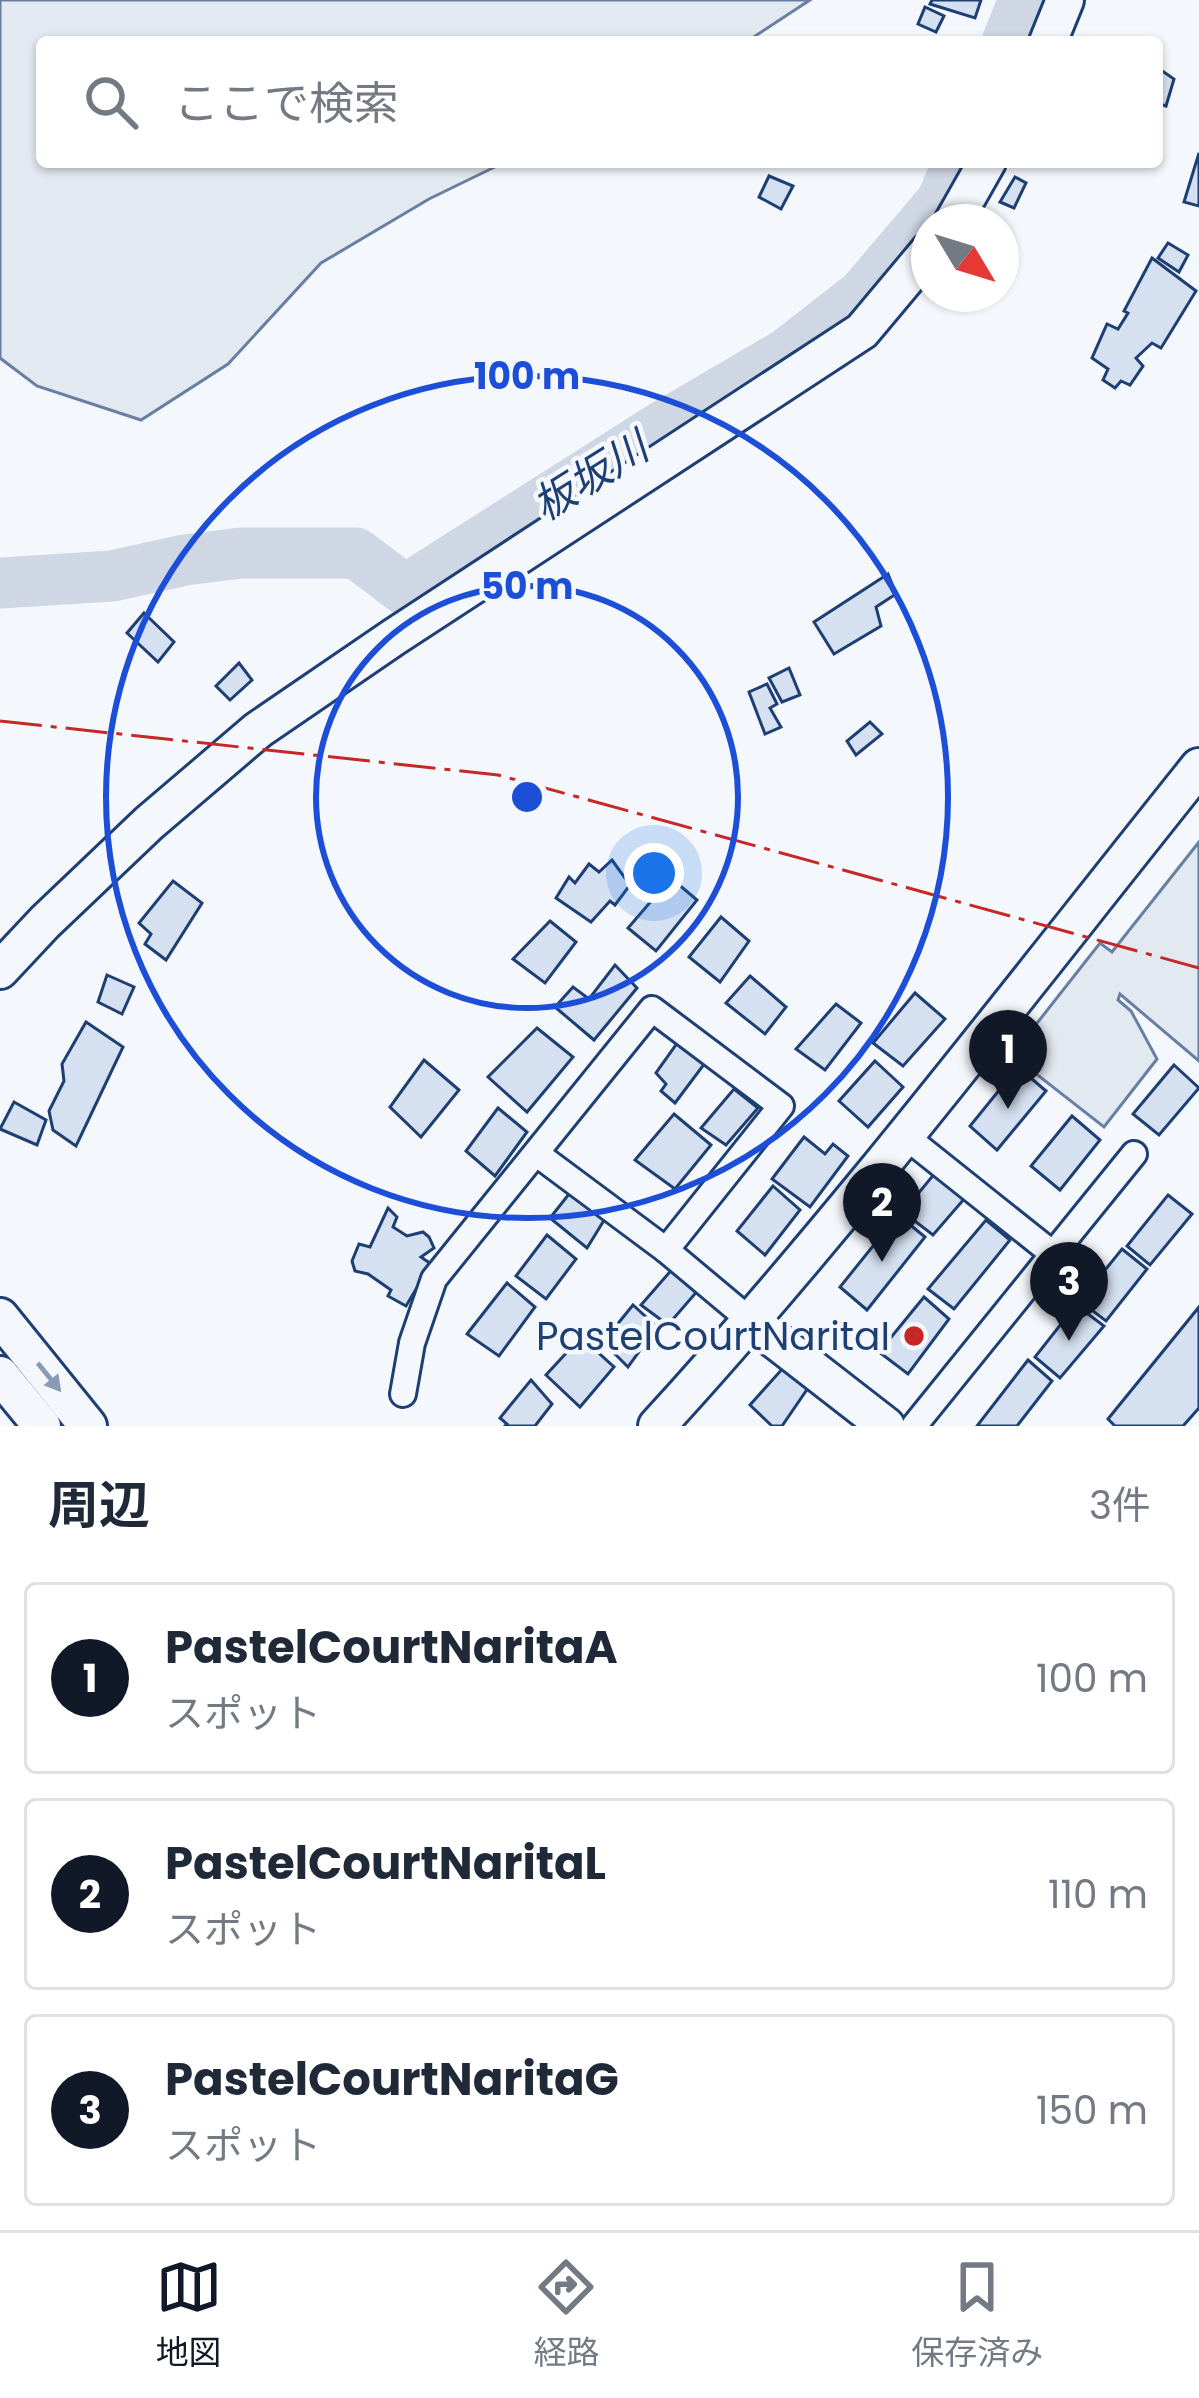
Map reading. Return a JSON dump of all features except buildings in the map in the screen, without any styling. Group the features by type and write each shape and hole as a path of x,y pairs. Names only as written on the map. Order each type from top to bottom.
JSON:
{"street":[{"path":"1050,36 1065,0"},
{"path":"962,204 984,168"},
{"path":"0,970 132,839 257,730 862,331 911,272"},
{"path":"657,1426 752,1322 905,1136 1199,767"},
{"path":"403,1394 412,1343 434,1279 652,1009 781,1106 667,1250"},
{"path":"905,1136 1052,1254"},
{"path":"537,1154 667,1250 886,1426"},
{"path":"914,1426 1134,1154"},
{"path":"4,1323 88,1426"},
{"path":"0,1375 42,1426"}],"shaded area":[{"path":"0,0 810,0 755,36 36,36 36,168 493,168 429,199 321,263 228,364 141,420 37,386 0,358"},
{"path":"1199,842 1199,1061 1120,994 1118,1000 1131,1011 1157,1059 1104,1127 1012,1055 1100,943 1112,952"}],"waterway":[{"name":"板坂川","path":"1009,36 1024,0"},
{"name":"板坂川","path":"0,583 112,576 241,553 356,553 405,590 786,354 863,294 942,201 956,168"}],"power":[{"path":"0,721 498,775 1199,968"}],"place":[{"name":"PastelCourtNaritaA","path":"1008,1109"},
{"name":"PastelCourtNaritaL","path":"882,1262"},
{"name":"PastelCourtNaritaI","path":"914,1336"},
{"name":"PastelCourtNaritaG","path":"1069,1341"}]}
